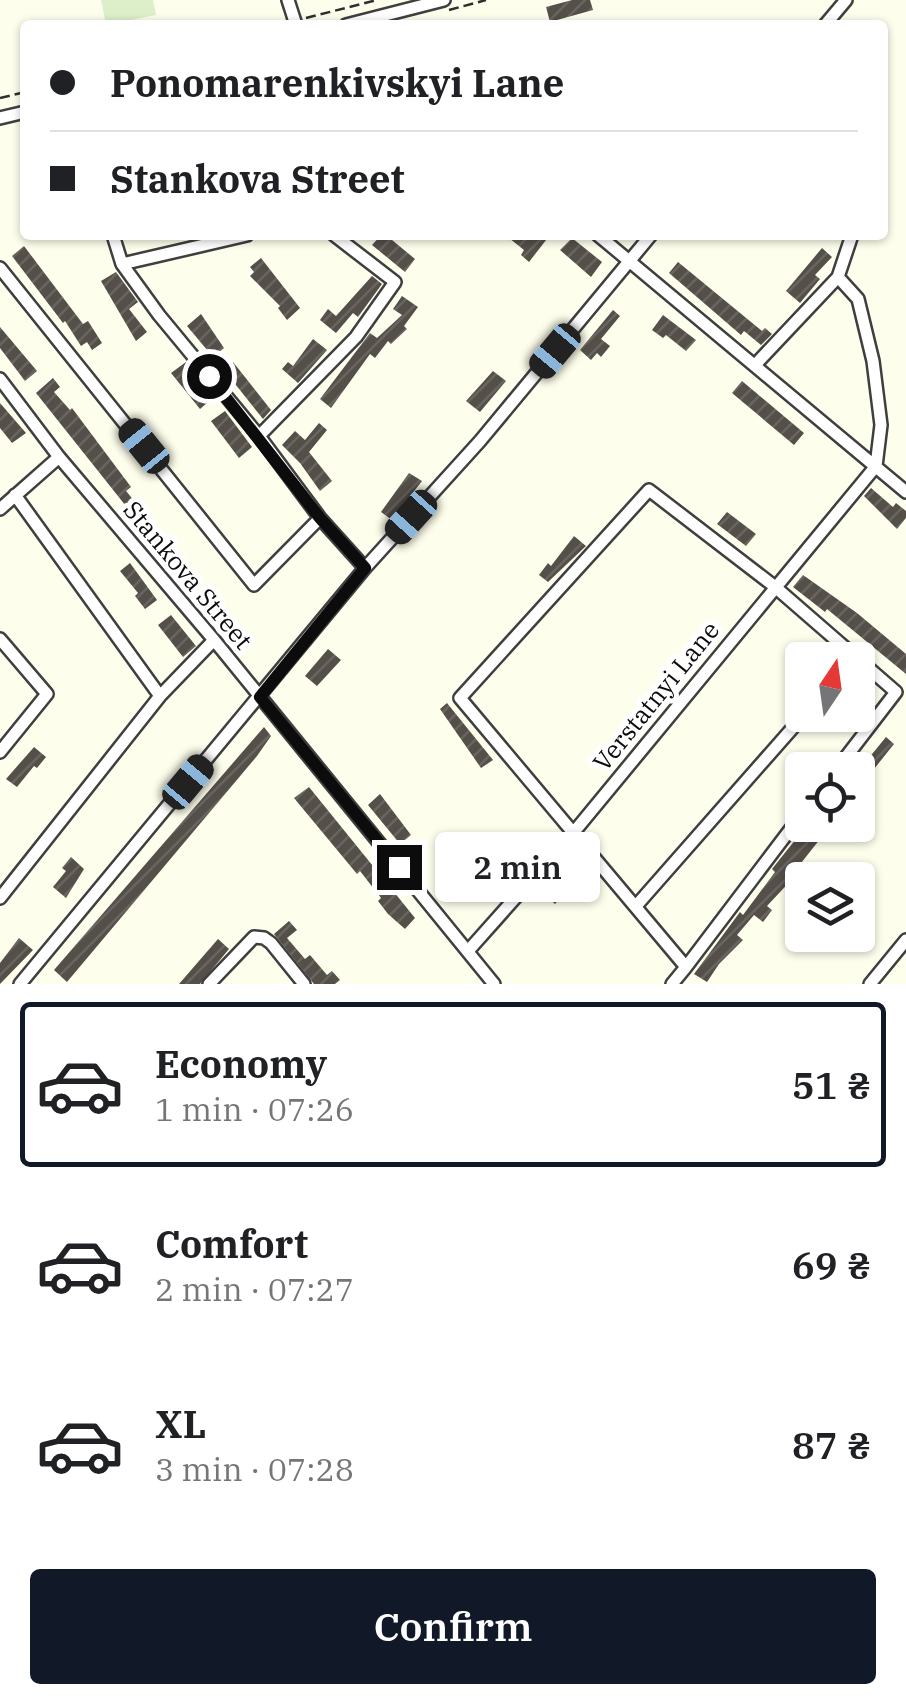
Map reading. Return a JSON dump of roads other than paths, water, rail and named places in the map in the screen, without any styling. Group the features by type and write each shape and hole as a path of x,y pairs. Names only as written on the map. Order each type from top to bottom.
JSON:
{"street":[{"path":"379,20 444,0"},
{"path":"829,20 846,0"},
{"path":"115,240 122,264 320,518 365,568"},
{"path":"122,264 225,240"},
{"path":"259,436 356,337 395,282 340,240"},
{"path":"604,240 906,492"},
{"path":"20,984 365,568 480,441 647,240"},
{"path":"755,365 838,276 850,240"},
{"path":"0,268 254,585 320,518"},
{"path":"838,276 858,299 873,361 882,425 876,466"},
{"name":"Stankova Street","path":"0,379 59,457 468,952 487,981"},
{"path":"0,509 59,457"},
{"name":"Verstatnyi Lane","path":"468,952 574,832 876,466"},
{"path":"686,967 460,698 649,490 774,586 836,642"},
{"path":"14,495 160,696"},
{"path":"0,898 160,696 214,640"},
{"path":"0,752 47,694 2,645"},
{"path":"875,675 896,692 875,719"},
{"path":"636,906 789,732"},
{"path":"850,752 865,732"},
{"path":"672,984 785,836"},
{"path":"209,984 254,937 270,943 304,984"},
{"path":"870,984 906,940"}]}
